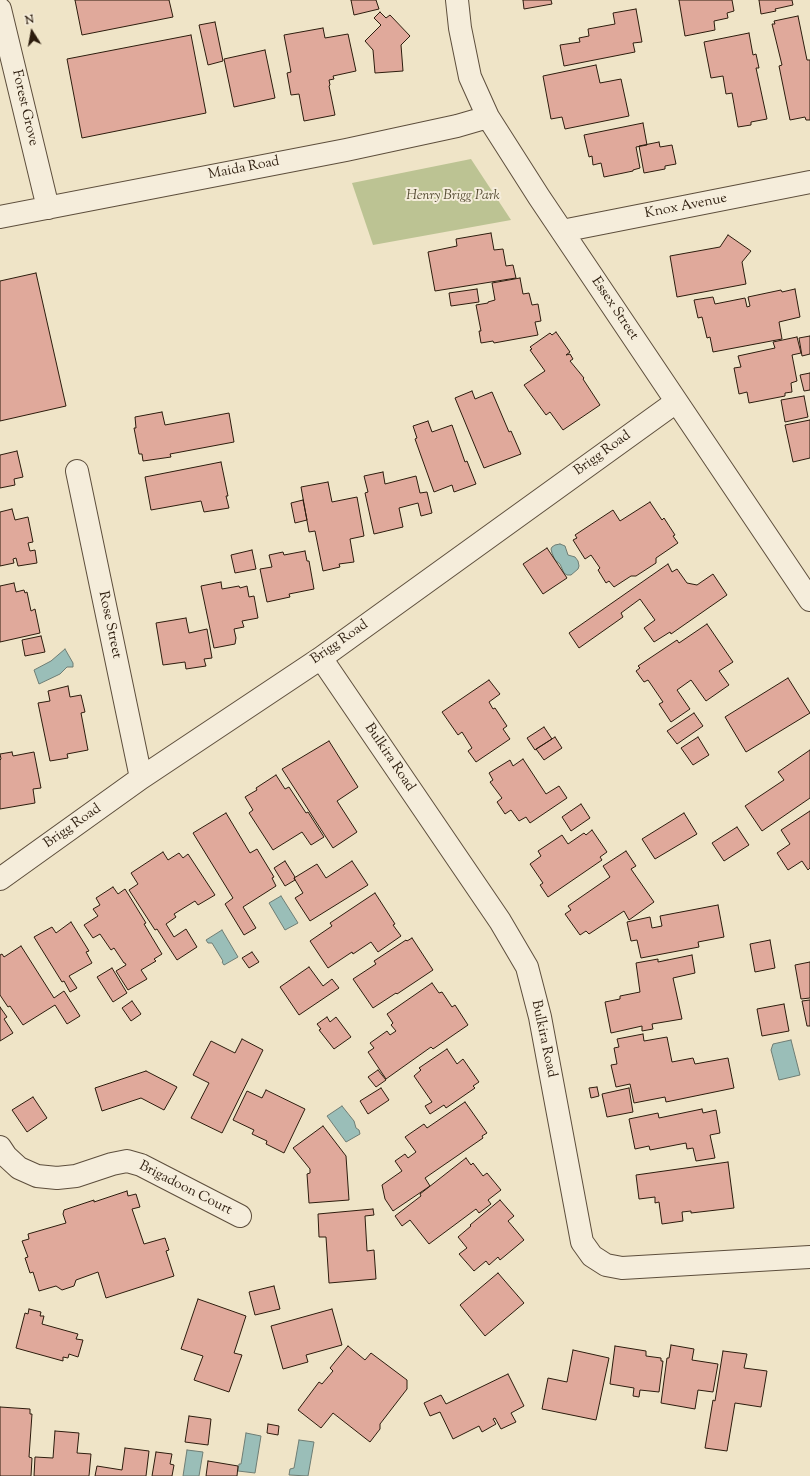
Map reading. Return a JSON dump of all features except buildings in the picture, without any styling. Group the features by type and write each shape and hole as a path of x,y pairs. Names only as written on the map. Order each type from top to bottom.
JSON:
{"street":[{"name":"Essex Street","path":"457,0 460,28 470,77 488,117 562,231 810,600"},
{"name":"Forest Grove","path":"0,9 48,208"},
{"name":"Maida Road","path":"0,217 346,150 457,126 488,117"},
{"name":"Knox Avenue","path":"562,231 810,182"},
{"name":"Brigg Road","path":"0,878 141,778 321,658 676,402"},
{"name":"Rose Street","path":"77,471 141,778"},
{"name":"Bulkira Road","path":"321,658 500,921 527,967 540,1017 582,1242 592,1256 606,1265 622,1268 810,1257"},
{"name":"Brigadoon Court","path":"0,1147 6,1156 19,1168 37,1176 57,1178 76,1176 112,1164 127,1161 141,1165 240,1216"}],"green space":[{"name":"Henry Brigg Park","path":"471,159 511,220 373,245 352,183"}],"water":[{"path":"560,544 565,546 568,555 575,557 578,561 578,569 571,575 564,573 560,564 555,560 552,553 552,547"},
{"path":"65,649 73,663 73,667 67,667 60,674 39,684 34,670 51,661"},
{"path":"281,896 298,923 285,930 269,903"},
{"path":"222,930 238,957 224,965 212,943 208,943 206,940"},
{"path":"791,1040 800,1075 779,1080 771,1050 773,1044"},
{"path":"342,1106 354,1121 360,1134 346,1142 327,1116"},
{"path":"246,1433 261,1436 255,1473 238,1471 239,1464 241,1464"},
{"path":"299,1440 314,1442 308,1476 289,1475 290,1469 294,1468"},
{"path":"187,1450 203,1452 199,1476 183,1476"}]}
